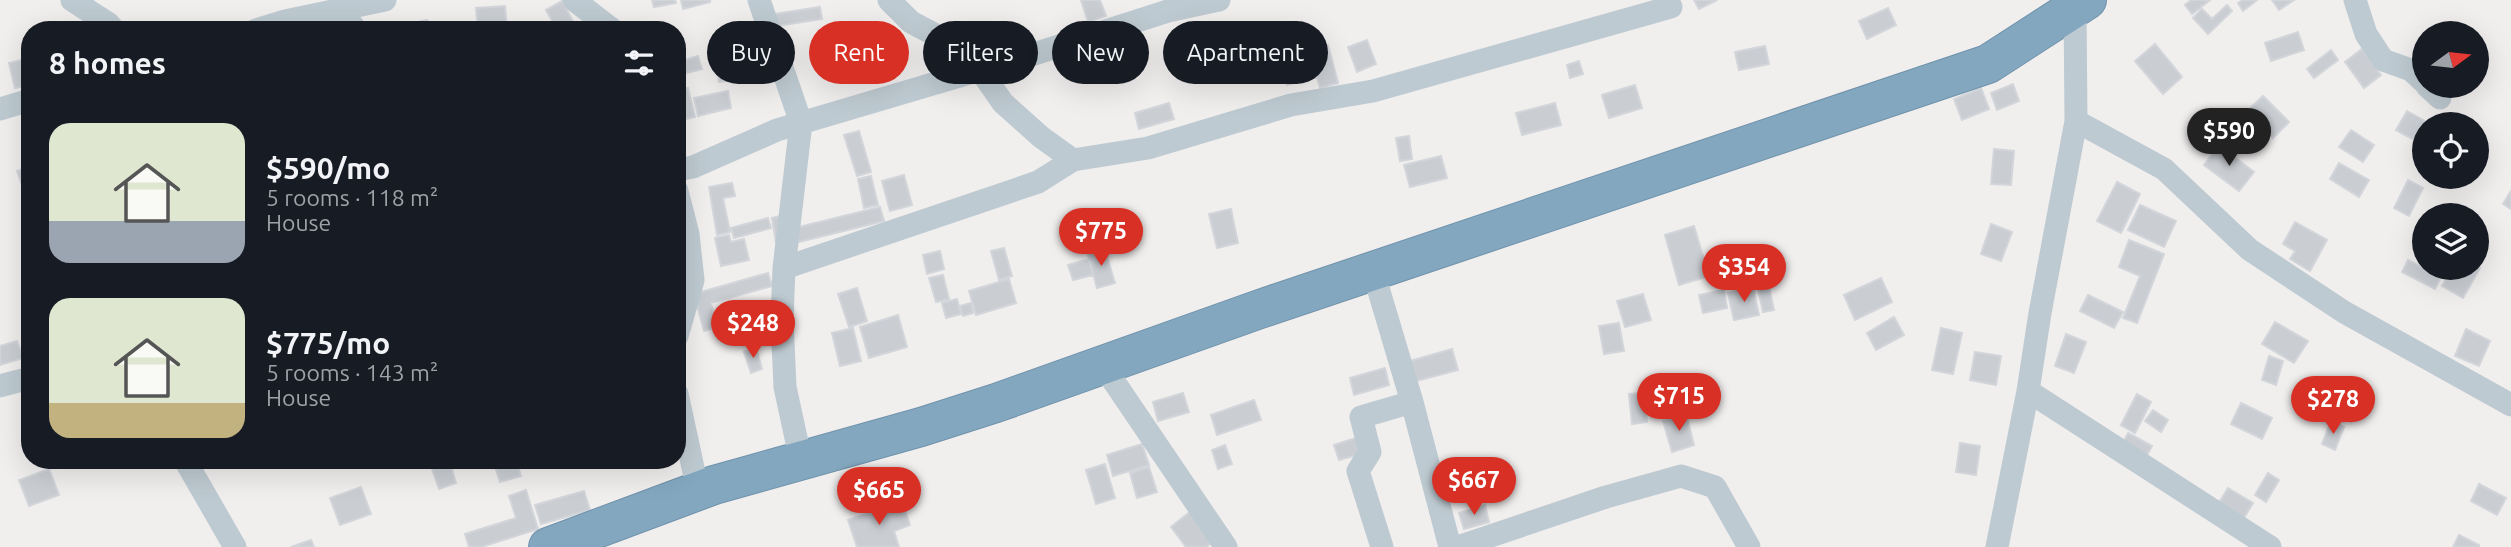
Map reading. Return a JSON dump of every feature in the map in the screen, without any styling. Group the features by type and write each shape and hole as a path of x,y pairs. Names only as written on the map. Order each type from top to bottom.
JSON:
{"highway":[{"path":"548,547 698,491 996,403 1373,271 1988,64 2081,4"}],"street":[{"path":"72,0 104,21"},
{"path":"285,21 385,0"},
{"path":"574,0 602,21"},
{"path":"759,0 801,123 784,268 782,320 785,387 801,461"},
{"path":"889,0 911,22 923,28"},
{"path":"1038,52 1168,11 1219,0"},
{"path":"2355,0 2366,34 2383,60 2412,70"},
{"path":"1997,547 2076,121 2081,4"},
{"path":"784,268 1038,182 1073,160 1147,148 1292,105 1373,91 1671,6"},
{"path":"340,9 349,21"},
{"path":"686,168 777,130 933,84"},
{"path":"990,84 1003,103 1041,137 1073,160"},
{"path":"0,109 21,103"},
{"path":"2076,121 2164,169 2250,250 2334,305 2511,405"},
{"path":"686,226 694,280 686,306"},
{"path":"1373,271 1412,402 1450,547"},
{"path":"1102,364 1226,547"},
{"path":"0,387 21,381"},
{"path":"2028,391 2270,547"},
{"path":"1382,547 1358,471 1370,452 1361,417 1412,402"},
{"path":"686,436 698,491"},
{"path":"190,469 235,547"},
{"path":"1458,547 1681,476 1715,488 1749,547"}],"building":[{"path":"652,0 675,0 676,3 654,7"},
{"path":"681,0 710,0 710,2 683,9"},
{"path":"1081,0 1100,0 1106,16 1088,21"},
{"path":"1694,0 1717,0 1699,9"},
{"path":"2191,0 2210,0 2192,14 2185,5"},
{"path":"2243,0 2257,0 2243,11 2238,3"},
{"path":"2272,0 2294,0 2279,10"},
{"path":"562,1 573,21 552,21 546,10"},
{"path":"2227,5 2232,11 2208,34 2193,18 2202,9 2212,19"},
{"path":"505,6 506,21 477,21 476,8"},
{"path":"820,7 822,19 795,23 795,21 769,21 768,15"},
{"path":"1888,8 1896,25 1867,39 1859,21"},
{"path":"2298,32 2304,50 2271,61 2265,43"},
{"path":"1367,40 1376,64 1357,72 1348,47"},
{"path":"2155,44 2182,77 2163,94 2135,61"},
{"path":"1328,45 1338,83 1320,88 1319,84 1328,84"},
{"path":"1765,46 1769,64 1739,70 1735,52"},
{"path":"2362,49 2381,75 2364,88 2345,62"},
{"path":"2331,50 2338,60 2314,78 2307,69"},
{"path":"698,56 702,69 686,73 686,60"},
{"path":"21,60 21,87 15,88 9,63"},
{"path":"1579,61 1583,74 1570,78 1567,65"},
{"path":"2013,84 2019,101 1997,110 1991,93"},
{"path":"1635,85 1642,108 1609,118 1602,95"},
{"path":"686,88 695,117 686,119"},
{"path":"1981,88 1989,109 1962,120 1954,99"},
{"path":"728,91 731,108 698,116 694,98"},
{"path":"2263,96 2289,122 2273,138 2247,111"},
{"path":"1169,103 1174,119 1139,129 1135,113"},
{"path":"1555,103 1561,125 1522,135 1516,113"},
{"path":"2407,111 2412,114 2412,139 2396,130"},
{"path":"2351,130 2374,145 2363,162 2339,147"},
{"path":"859,131 871,172 857,176 844,135"},
{"path":"1409,136 1412,159 1400,161 1396,138"},
{"path":"2219,145 2254,172 2239,191 2204,165"},
{"path":"1994,149 2014,151 2011,185 1991,184"},
{"path":"1441,156 1447,178 1410,187 1404,165"},
{"path":"2339,163 2369,180 2359,197 2330,179"},
{"path":"904,175 912,205 890,211 882,181"},
{"path":"871,176 878,205 864,208 858,179"},
{"path":"2408,180 2412,182 2412,189 2422,189 2416,203 2412,203 2409,216 2394,208"},
{"path":"2117,182 2140,194 2121,233 2097,221"},
{"path":"732,183 735,196 723,198 730,232 717,235 709,187"},
{"path":"2511,191 2511,209 2503,204"},
{"path":"2140,205 2176,221 2164,247 2128,230"},
{"path":"880,207 884,221 799,242 795,228"},
{"path":"1231,209 1238,243 1217,248 1209,214"},
{"path":"1101,211 1109,237 1092,242 1084,215"},
{"path":"780,216 776,243 772,218"},
{"path":"768,218 771,228 734,238 731,228"},
{"path":"2295,222 2327,240 2310,271 2290,259 2295,251 2283,244"},
{"path":"1991,224 2012,232 2001,261 1981,254"},
{"path":"1694,226 1709,276 1679,285 1665,235"},
{"path":"729,235 731,242 744,239 749,260 721,266 715,238"},
{"path":"2129,240 2164,254 2137,323 2123,318 2140,276 2119,267"},
{"path":"1104,247 1115,283 1097,288 1087,252"},
{"path":"1004,248 1012,276 999,280 991,251"},
{"path":"940,251 944,269 927,274 923,255"},
{"path":"692,255 696,271 686,274 686,257"},
{"path":"1089,259 1093,275 1073,280 1068,265"},
{"path":"1770,260 1777,278 1763,283 1756,266"},
{"path":"2408,260 2412,262 2412,277 2402,272"},
{"path":"768,273 772,286 711,303 717,327 704,331 694,294"},
{"path":"943,275 949,299 936,302 929,278"},
{"path":"1881,278 1892,302 1855,320 1844,295"},
{"path":"1009,279 1016,303 976,315 969,291"},
{"path":"2418,280 2440,280 2435,289"},
{"path":"2446,280 2473,280 2463,298 2442,286"},
{"path":"1753,287 1759,315 1734,320 1728,293"},
{"path":"1769,287 1774,310 1763,312 1758,289"},
{"path":"857,288 867,321 849,327 838,294"},
{"path":"1724,290 1727,308 1703,313 1699,295"},
{"path":"1643,294 1651,320 1625,327 1617,301"},
{"path":"2088,295 2123,312 2114,328 2080,311"},
{"path":"957,299 961,314 946,318 942,303"},
{"path":"971,303 973,313 963,316 960,306"},
{"path":"898,315 907,347 869,358 860,327"},
{"path":"1894,317 1904,335 1876,350 1867,333"},
{"path":"2275,322 2308,341 2294,363 2262,344"},
{"path":"1619,323 1624,351 1604,354 1599,326"},
{"path":"853,328 861,361 840,366 832,333"},
{"path":"1941,328 1962,333 1953,374 1932,370"},
{"path":"2466,329 2490,341 2479,366 2455,356"},
{"path":"2066,334 2086,342 2074,373 2055,366"},
{"path":"17,341 21,359 0,365 0,346"},
{"path":"756,348 762,369 751,373 744,352"},
{"path":"1452,349 1458,370 1416,381 1410,361"},
{"path":"1975,352 2001,356 1996,385 1970,380"},
{"path":"2269,356 2283,361 2276,385 2262,380"},
{"path":"1385,368 1389,385 1354,395 1350,378"},
{"path":"2321,387 2359,405 2351,422 2313,404"},
{"path":"1183,393 1189,412 1158,421 1153,402"},
{"path":"1644,393 1647,422 1632,424 1629,394"},
{"path":"2137,394 2151,402 2135,433 2121,425"},
{"path":"1254,400 1261,420 1217,435 1211,415"},
{"path":"2241,403 2272,418 2262,439 2231,424"},
{"path":"2153,410 2168,420 2161,432 2145,421"},
{"path":"1686,414 1694,445 1672,452 1663,421"},
{"path":"2331,421 2344,427 2335,450 2322,444"},
{"path":"2128,433 2152,446 2144,461 2120,448"},
{"path":"1359,437 1364,453 1339,460 1334,445"},
{"path":"1960,443 1980,446 1976,475 1956,472"},
{"path":"1142,444 1149,465 1113,476 1107,455"},
{"path":"1225,445 1232,464 1218,469 1212,450"},
{"path":"1105,464 1115,498 1096,504 1086,470"},
{"path":"1149,467 1157,492 1137,498 1130,473"},
{"path":"49,469 59,495 29,506 19,480"},
{"path":"432,469 452,469 456,483 439,489"},
{"path":"496,469 519,469 521,476 500,482"},
{"path":"2268,473 2279,480 2266,502 2255,495"},
{"path":"2479,484 2506,498 2497,515 2471,501"},
{"path":"361,487 371,514 340,525 330,498"},
{"path":"2228,488 2253,503 2242,521 2217,506"},
{"path":"526,490 538,529 481,547 469,547 465,534 516,518 509,496"},
{"path":"584,491 590,510 541,524 535,505"},
{"path":"902,502 910,525 894,531 899,547 857,547 848,520"},
{"path":"1485,505 1489,522 1464,529 1459,513"},
{"path":"1190,512 1213,542 1206,547 1186,547 1171,527"},
{"path":"2459,535 2479,545 2479,547 2453,547"},
{"path":"311,540 314,547 291,547"}]}
